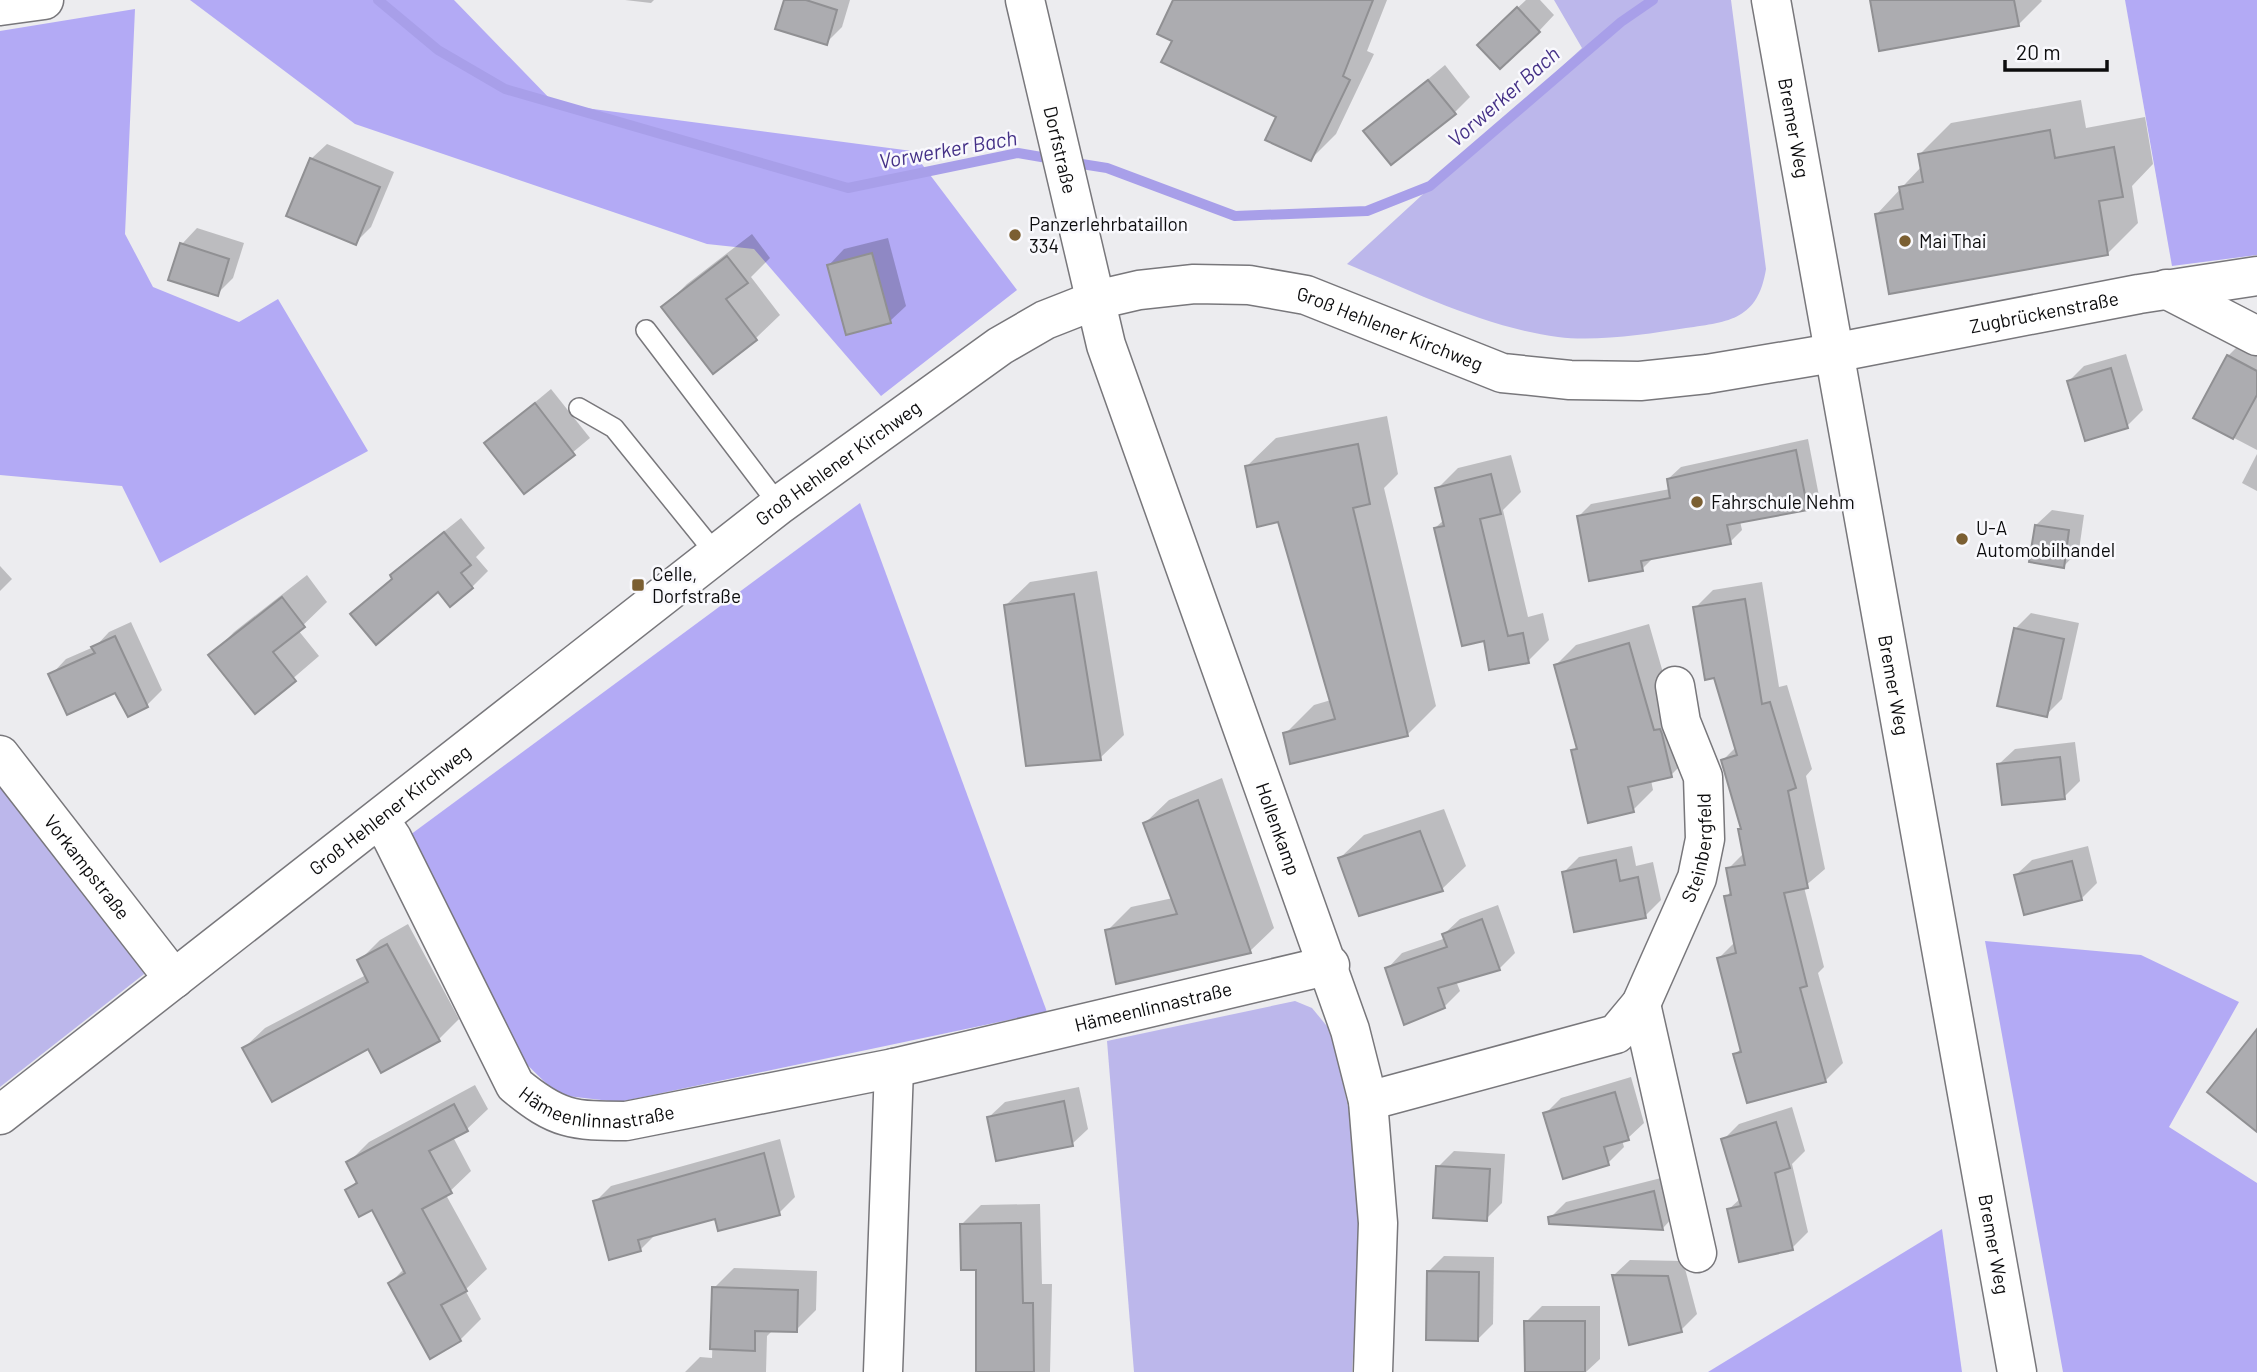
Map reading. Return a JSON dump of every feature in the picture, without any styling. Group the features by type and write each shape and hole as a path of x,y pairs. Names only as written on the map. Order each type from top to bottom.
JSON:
{"street":[{"path":"0,6 44,0"},
{"name":"Dorfstraße","path":"1025,0 1096,300"},
{"name":"Bremer Weg","path":"1771,0 1973,1114 2017,1372"},
{"name":"Zugbrückenstraße","path":"1833,353 2166,289 2257,276"},
{"name":"Groß Hehlener Kirchweg","path":"0,1115 779,505 1000,346 1045,320 1096,300 1139,290 1194,284 1249,285 1294,293 1351,311 1502,373 1570,380 1640,381 1707,374 1833,353"},
{"path":"2166,289 2257,336"},
{"name":"Hollenkamp","path":"1096,300 1106,345 1330,965 1368,1101 1378,1223 1373,1372"},
{"name":"Steinbergfeld","path":"1368,1101 1616,1034 1641,1004 1697,877 1705,839 1703,777 1681,722 1675,686"},
{"name":"Vorkampstraße","path":"0,755 174,979"},
{"name":"Hämeenlinnastraße","path":"379,819 393,838 515,1085 544,1109 584,1121 626,1122 894,1068 1330,965"},
{"path":"1641,1004 1697,1253"},
{"path":"883,1372 894,1068"}],"lane":[{"path":"646,330 779,505"},
{"path":"579,408 614,428 716,554"}],"shaded area":[{"path":"190,0 454,0 555,104 912,151 1017,290 881,396 754,249 707,244 355,124"},
{"path":"1554,0 1731,0 1766,269 1756,298 1740,315 1716,323 1639,335 1588,339 1558,337 1476,317 1347,264 1582,48"},
{"path":"2125,0 2257,0 2257,255 2172,266"},
{"path":"135,9 125,234 153,287 239,322 278,299 368,451 160,563 122,486 0,475 0,31"},
{"path":"860,503 1047,1012 619,1102 558,1095 507,1045 410,835"},
{"path":"0,775 153,967 0,1087"},
{"path":"1985,941 2141,955 2239,1002 2169,1127 2257,1183 2257,1372 2063,1372"},
{"path":"1295,1001 1312,1008 1331,1031 1364,1177 1352,1372 1134,1372 1107,1041"},
{"path":"1942,1229 1962,1372 1708,1372"}],"building":[{"path":"784,0 806,0 837,10 827,45 775,29"},
{"path":"1173,0 1373,0 1343,76 1350,80 1311,161 1265,140 1276,117 1161,62 1172,41 1157,34"},
{"path":"1870,0 2014,0 2019,26 1879,51"},
{"path":"1517,7 1540,32 1500,69 1477,45"},
{"path":"1428,80 1456,114 1391,165 1363,131"},
{"path":"2050,130 2055,158 2114,147 2123,197 2099,201 2108,255 1889,294 1875,214 1903,209 1899,187 1923,182 1918,154"},
{"path":"310,158 380,187 356,245 286,216"},
{"path":"180,243 229,259 218,296 168,280"},
{"path":"872,253 891,323 846,335 827,265"},
{"path":"727,256 748,283 726,299 757,340 713,374 661,307"},
{"path":"2227,355 2257,371 2257,395 2233,439 2193,418"},
{"path":"2111,368 2128,428 2085,441 2067,381"},
{"path":"535,403 575,455 524,494 484,443"},
{"path":"1358,444 1370,504 1353,508 1408,736 1290,764 1283,733 1335,719 1278,522 1257,527 1245,466"},
{"path":"1796,450 1808,510 1727,525 1731,544 1641,561 1643,571 1589,581 1577,516 1670,498 1667,479"},
{"path":"1491,474 1501,514 1480,519 1508,636 1523,633 1529,663 1489,670 1484,641 1462,646 1434,528 1444,526 1435,488"},
{"path":"2035,525 2069,530 2064,568 2029,562"},
{"path":"444,532 471,565 461,573 473,588 450,607 438,592 376,645 350,614 392,579 390,575"},
{"path":"1074,594 1101,760 1026,766 1004,605"},
{"path":"282,597 305,627 273,652 296,681 255,714 208,655"},
{"path":"1745,599 1762,704 1770,702 1796,788 1788,791 1808,888 1784,893 1807,986 1800,988 1826,1082 1747,1103 1733,1054 1741,1052 1717,958 1736,953 1724,896 1731,895 1726,868 1745,865 1738,829 1741,829 1721,760 1737,755 1714,678 1705,680 1693,607"},
{"path":"2014,628 2064,639 2047,717 1997,706"},
{"path":"115,636 148,707 128,717 115,693 67,715 48,674 95,653 91,647"},
{"path":"1629,643 1654,730 1660,729 1662,734 1672,777 1628,787 1634,812 1588,823 1571,750 1577,749 1554,665"},
{"path":"2060,757 2065,799 2002,805 1997,764"},
{"path":"1198,800 1251,953 1116,984 1105,930 1177,914 1143,823"},
{"path":"1420,831 1443,891 1359,916 1338,858"},
{"path":"1616,860 1620,881 1638,877 1646,918 1574,932 1562,872"},
{"path":"2072,861 2082,900 2024,915 2014,875"},
{"path":"1482,919 1500,970 1438,988 1445,1008 1404,1025 1385,968 1447,947 1442,934"},
{"path":"387,944 440,1041 381,1073 368,1049 272,1102 242,1048 368,982 357,960"},
{"path":"2257,1029 2257,1132 2207,1092"},
{"path":"1615,1092 1629,1140 1604,1147 1609,1165 1563,1179 1543,1113"},
{"path":"1064,1101 1073,1146 996,1161 987,1117"},
{"path":"454,1104 468,1131 429,1151 452,1193 422,1209 467,1291 441,1305 461,1341 430,1359 388,1283 405,1273 372,1210 359,1217 345,1190 357,1183 346,1162"},
{"path":"1776,1122 1790,1168 1775,1173 1793,1250 1739,1262 1727,1209 1741,1206 1721,1139"},
{"path":"764,1153 780,1215 718,1231 715,1219 638,1240 641,1251 609,1260 593,1201"},
{"path":"1436,1166 1490,1169 1487,1221 1433,1218"},
{"path":"1654,1191 1663,1230 1549,1224 1548,1217"},
{"path":"1021,1223 1023,1303 1033,1303 1034,1372 976,1372 976,1270 961,1270 960,1224"},
{"path":"1427,1271 1479,1272 1478,1341 1426,1340"},
{"path":"1612,1275 1668,1276 1682,1332 1629,1345"},
{"path":"712,1287 798,1290 797,1332 755,1331 755,1351 710,1349"},
{"path":"1524,1321 1585,1321 1585,1372 1525,1372"}],"waterway":[{"name":"Vorwerker Bach","path":"378,0 438,50 505,89 848,188 1018,153 1053,159"},
{"name":"Vorwerker Bach","path":"1069,162 1107,168 1235,216 1367,211 1430,186 1621,22 1653,0"}],"place":[{"name":"Panzerlehrbataillon 334","path":"1015,235"},
{"name":"Mai Thai","path":"1905,241"},
{"name":"Fahrschule Nehm","path":"1697,502"},
{"name":"U-A Automobilhandel","path":"1962,539"},
{"name":"Celle, Dorfstraße","path":"638,585"}]}
